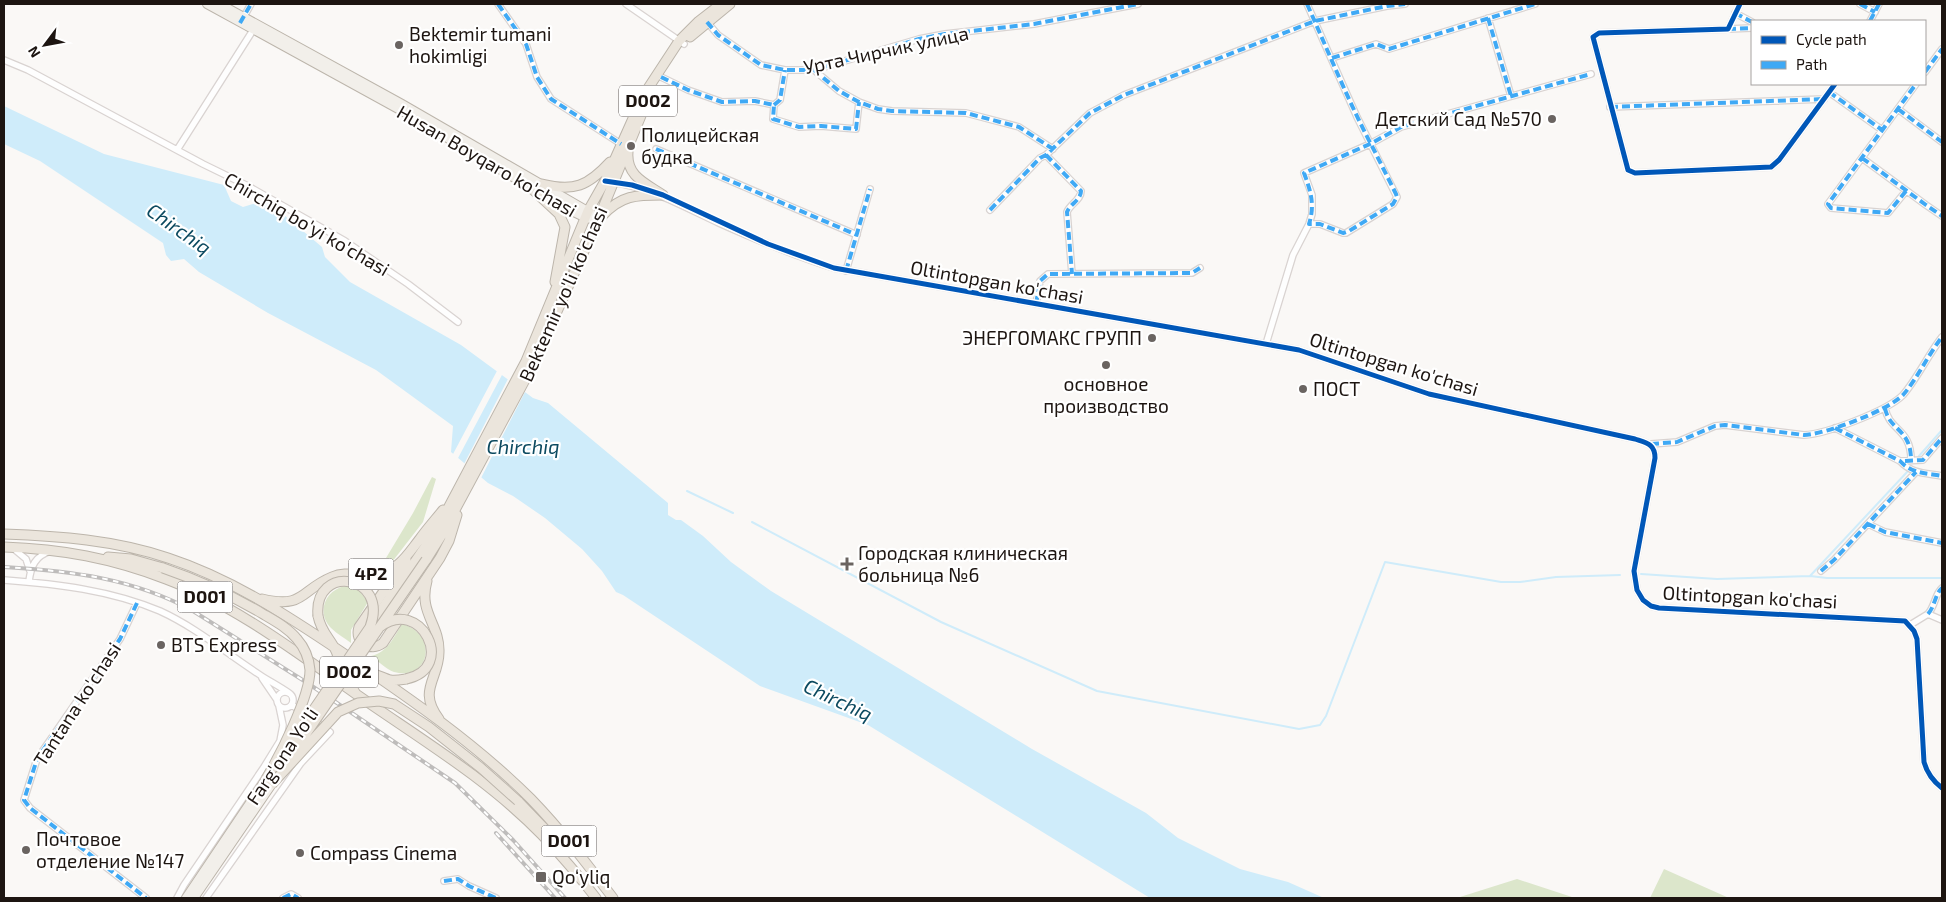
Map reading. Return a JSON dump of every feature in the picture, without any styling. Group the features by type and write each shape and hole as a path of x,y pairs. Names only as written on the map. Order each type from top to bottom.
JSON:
{"highway":[{"name":"Bektemir yo'li ko'chasi","path":"529,363 551,302 587,215 609,182 644,96 699,21 721,4"},
{"name":"Bektemir yo'li ko'chasi","path":"462,489 529,363 598,220 617,154 625,144 660,77 682,43 730,4"},
{"path":"625,144 630,170 663,195"},
{"path":"542,184 566,188 582,184 594,177 617,154"},
{"path":"530,187 559,214 565,227 551,302"},
{"path":"598,220 610,207 624,199 639,195 663,195"},
{"path":"406,559 359,626 359,638 366,646 374,648 383,643 431,572 449,541 462,489"},
{"name":"Farg'ona Yo'li","path":"269,781 422,558 462,489"},
{"name":"4P2","path":"252,595 276,602 293,601 335,576 378,573 393,568 406,559 462,489"},
{"name":"D001","path":"4,534 78,538 141,550 200,570 252,595 309,629 448,727 497,767 567,839 613,898"},
{"name":"D001","path":"8,547 54,550 93,556 166,579 235,613 406,727 502,799 541,834 596,898"},
{"path":"93,556 131,559 163,568 210,586 261,613 291,633 305,650 309,666 308,685 269,781"},
{"path":"431,572 425,588 424,602 437,636 440,651 429,696 436,716 448,727"},
{"path":"318,667 328,669 335,664 338,655 323,632 318,616 319,600 325,590 334,583 349,581 362,586 370,596 374,612 373,629 389,622 402,620 416,624 426,634 431,650 429,661 420,674 406,679 390,680 372,673 363,672 355,677 352,686 356,695"},
{"path":"269,781 338,712 355,703 376,701 394,704 429,727 481,768 518,801 544,828 578,875"}],"main road":[{"name":"Husan Boyqaro ko'chasi","path":"207,4 242,20"},
{"name":"Husan Boyqaro ko'chasi","path":"220,4 255,28 402,111 530,187 598,220"},
{"name":"Husan Boyqaro ko'chasi","path":"255,28 405,106 542,184 587,215"},
{"name":"Farg'ona Yo'li","path":"186,898 269,781"},
{"name":"Farg'ona Yo'li","path":"194,898 269,781"}],"street":[{"path":"242,20 251,4"},
{"path":"498,4 526,44 538,77 551,99 625,144"},
{"path":"626,4 682,43"},
{"name":"Урта Чирчик улица","path":"707,22 718,35 761,65 785,70 814,70 936,36 1034,24 1114,6 1138,4"},
{"path":"1307,4 1357,117 1396,194 1397,200 1346,233 1320,224 1309,224"},
{"path":"990,210 1040,158 1053,149 1090,112 1124,95 1315,21 1405,4"},
{"path":"1332,58 1376,44 1389,49 1535,4"},
{"path":"1728,29 1740,4"},
{"path":"1860,4 1875,12"},
{"path":"1871,20 1880,4"},
{"path":"1735,13 1751,21"},
{"path":"1488,18 1511,96"},
{"path":"176,150 255,28"},
{"path":"1751,28 1595,35 1593,41 1628,170 1635,173 1771,167 1780,160 1834,85"},
{"path":"1926,71 1942,48"},
{"name":"Chirchiq bo'yi ko'chasi","path":"4,60 28,70 176,150 246,185 345,241 408,284 458,322"},
{"path":"785,70 780,100 774,105 773,119 799,127 821,126 856,129 859,102"},
{"path":"814,70 839,91 859,102 878,109 966,114 1019,127 1053,149"},
{"path":"1266,344 1293,256 1309,224 1313,206 1312,195 1304,173 1370,144 1401,127 1591,74"},
{"path":"660,77 688,90 722,102 755,101 774,105"},
{"path":"1906,191 1888,213 1831,208 1828,204 1915,85"},
{"path":"1829,92 1882,130"},
{"path":"1610,107 1824,100"},
{"path":"1898,108 1942,142"},
{"path":"656,149 857,235"},
{"path":"1046,155 1081,191 1080,197 1069,207 1067,212 1072,274"},
{"path":"1862,158 1942,216"},
{"name":"Oltintopgan ko'chasi","path":"609,182 632,185 663,195 768,244 816,263 846,271 1299,350 1429,394 1635,438 1651,444 1677,442 1715,426 1725,425 1816,435 1886,408 1904,393 1942,337"},
{"path":"846,271 870,189"},
{"path":"1036,304 1040,281 1044,276 1053,273 1192,273 1200,268"},
{"path":"1886,408 1889,420 1906,438 1910,446 1911,460"},
{"path":"1835,428 1900,461 1907,468 1942,476"},
{"path":"1821,571 1834,560 1919,472 1923,460 1942,438"},
{"name":"Oltintopgan ko'chasi","path":"1651,444 1655,448 1655,458 1634,571 1637,590 1643,600 1651,606 1659,608 1900,620 1910,625"},
{"path":"1900,461 1923,460"},
{"path":"1868,524 1885,532 1942,544"},
{"path":"8,547 26,559 30,573"},
{"path":"29,582 30,573 37,559 54,550"},
{"path":"4,580 86,589 137,603 184,623 289,693 293,698 292,705"},
{"path":"1942,588 1937,593 1933,608 1928,614 1910,625 1917,639 1924,762 1935,783 1942,788"},
{"name":"Tantana ko'chasi","path":"137,603 120,639 37,759 24,800 30,808 146,898"},
{"path":"1928,614 1942,620"},
{"path":"260,675 278,703 284,708 292,705"},
{"path":"177,898 276,747 282,734 283,724 278,703 281,693 289,693"},
{"path":"206,898 301,763 330,732 292,705"},
{"path":"276,747 287,743 295,745 300,752 301,763"},
{"path":"444,881 458,879 496,898"},
{"path":"173,898 184,885"},
{"path":"283,898 291,894 298,898"}],"green space":[{"path":"432,477 436,479 423,522 392,562 386,558"},
{"path":"345,586 358,589 368,602 351,630 351,643 331,628 324,616 325,603 328,597 338,588"},
{"path":"402,624 414,629 421,637 425,646 425,656 422,664 416,670 406,673 391,671 371,656 386,648"},
{"path":"1664,869 1729,898 1650,898"},
{"path":"1517,879 1575,898 1460,898"}],"water":[{"name":"Chirchiq","path":"4,106 104,154 224,185 231,201 243,207 266,200 322,247 325,257 350,282 461,345 533,398 548,403 668,503 668,515 676,520 681,520 703,536 731,562 771,591 1032,749 1146,813 1178,838 1240,869 1288,882 1324,898 1150,898 868,725 760,686 616,592 602,571 582,549 545,518 513,496 488,483 451,452 453,426 376,370 268,313 199,272 184,259 171,261 166,255 163,243 40,161 4,144"}],"pier":[{"path":"498,369 503,373 457,460 452,456"},
{"path":"509,377 526,390 480,480 463,466"}],"waterway":[{"path":"1919,456 1942,430"},
{"path":"1810,576 1908,471"},
{"path":"687,491 733,513"},
{"path":"752,522 941,622 1097,691 1299,729 1320,725 1326,716 1385,562 1501,582 1520,582 1556,577 1620,575"},
{"path":"1641,574 1717,579 1810,576 1827,578 1942,578"}],"railway":[{"path":"4,567 53,571 101,578 148,591 193,611 309,684 455,783 513,840 565,898"},
{"path":"496,833 555,898"}],"marked path":[{"path":"240,23 251,4"},
{"path":"498,4 526,44 537,77 551,99 621,144"},
{"path":"707,22 718,35 761,65 785,70 814,70 919,39 945,34 1034,24 1138,4"},
{"path":"1307,4 1339,78 1356,114 1365,132 1374,150 1396,194 1397,197 1393,204 1343,233 1320,224 1309,224 1312,211 1311,198 1304,173 1370,144 1401,127 1591,74"},
{"path":"990,210 1040,158 1046,155 1090,113 1124,95 1315,21 1405,4"},
{"path":"1332,58 1376,44 1389,49 1535,4"},
{"path":"1860,4 1875,12"},
{"path":"1871,20 1879,4"},
{"path":"1735,13 1751,21"},
{"path":"1488,18 1511,96"},
{"path":"1728,29 1751,28"},
{"path":"1926,71 1942,49"},
{"path":"774,105 780,100 785,70"},
{"path":"814,70 839,91 859,102 878,109 966,113 1019,127 1053,149"},
{"path":"661,77 688,90 722,102 755,101 774,105 773,119 799,127 821,126 856,129 859,102"},
{"path":"1906,191 1888,213 1831,208 1828,204 1915,85"},
{"path":"1829,92 1882,130"},
{"path":"1610,107 1824,99"},
{"path":"1898,109 1942,142"},
{"path":"656,149 857,235"},
{"path":"1046,155 1081,191 1081,194 1067,212 1072,274"},
{"path":"1862,158 1942,216"},
{"path":"846,271 870,189"},
{"path":"1036,304 1040,281 1048,274 1192,273 1200,268"},
{"path":"1651,444 1677,442 1715,426 1725,425 1804,435 1826,431 1856,421 1884,408 1903,395 1942,337"},
{"path":"1885,408 1887,416 1908,442 1911,460"},
{"path":"1835,428 1900,461 1914,471 1942,476"},
{"path":"1905,461 1923,460 1942,438"},
{"path":"1821,571 1834,560 1916,472"},
{"path":"1868,524 1885,532 1942,543"},
{"path":"1928,614 1942,588"},
{"path":"137,603 120,639 37,759 24,800 30,808 146,898"},
{"path":"444,881 458,879 496,898"},
{"path":"283,898 291,894 298,898"}],"cycle path":[{"path":"1740,4 1728,29 1599,33 1593,37 1628,170 1635,173 1771,167 1779,160 1834,85"},
{"path":"605,181 632,185 663,195 768,244 834,268 1299,350 1429,394 1647,443 1654,450 1655,458 1634,571 1637,590 1643,600 1651,606 1659,608 1905,621 1914,631 1917,639 1924,762 1931,776 1942,788"}],"place":[{"name":"Bektemir tumani hokimligi","path":"399,45"},
{"name":"Детский Сад №570","path":"1552,119"},
{"name":"Полицейская будка","path":"631,146"},
{"name":"ЭНЕРГОМАКС ГРУПП","path":"1152,338"},
{"name":"основное производство","path":"1106,365"},
{"name":"ПОСТ","path":"1303,389"},
{"name":"Городская клиническая больница №6","path":"847,564"},
{"name":"BTS Express","path":"161,645"},
{"name":"Почтовое отделение №147","path":"26,850"},
{"name":"Compass Cinema","path":"300,853"},
{"name":"Qo‘yliq","path":"541,877"}]}
